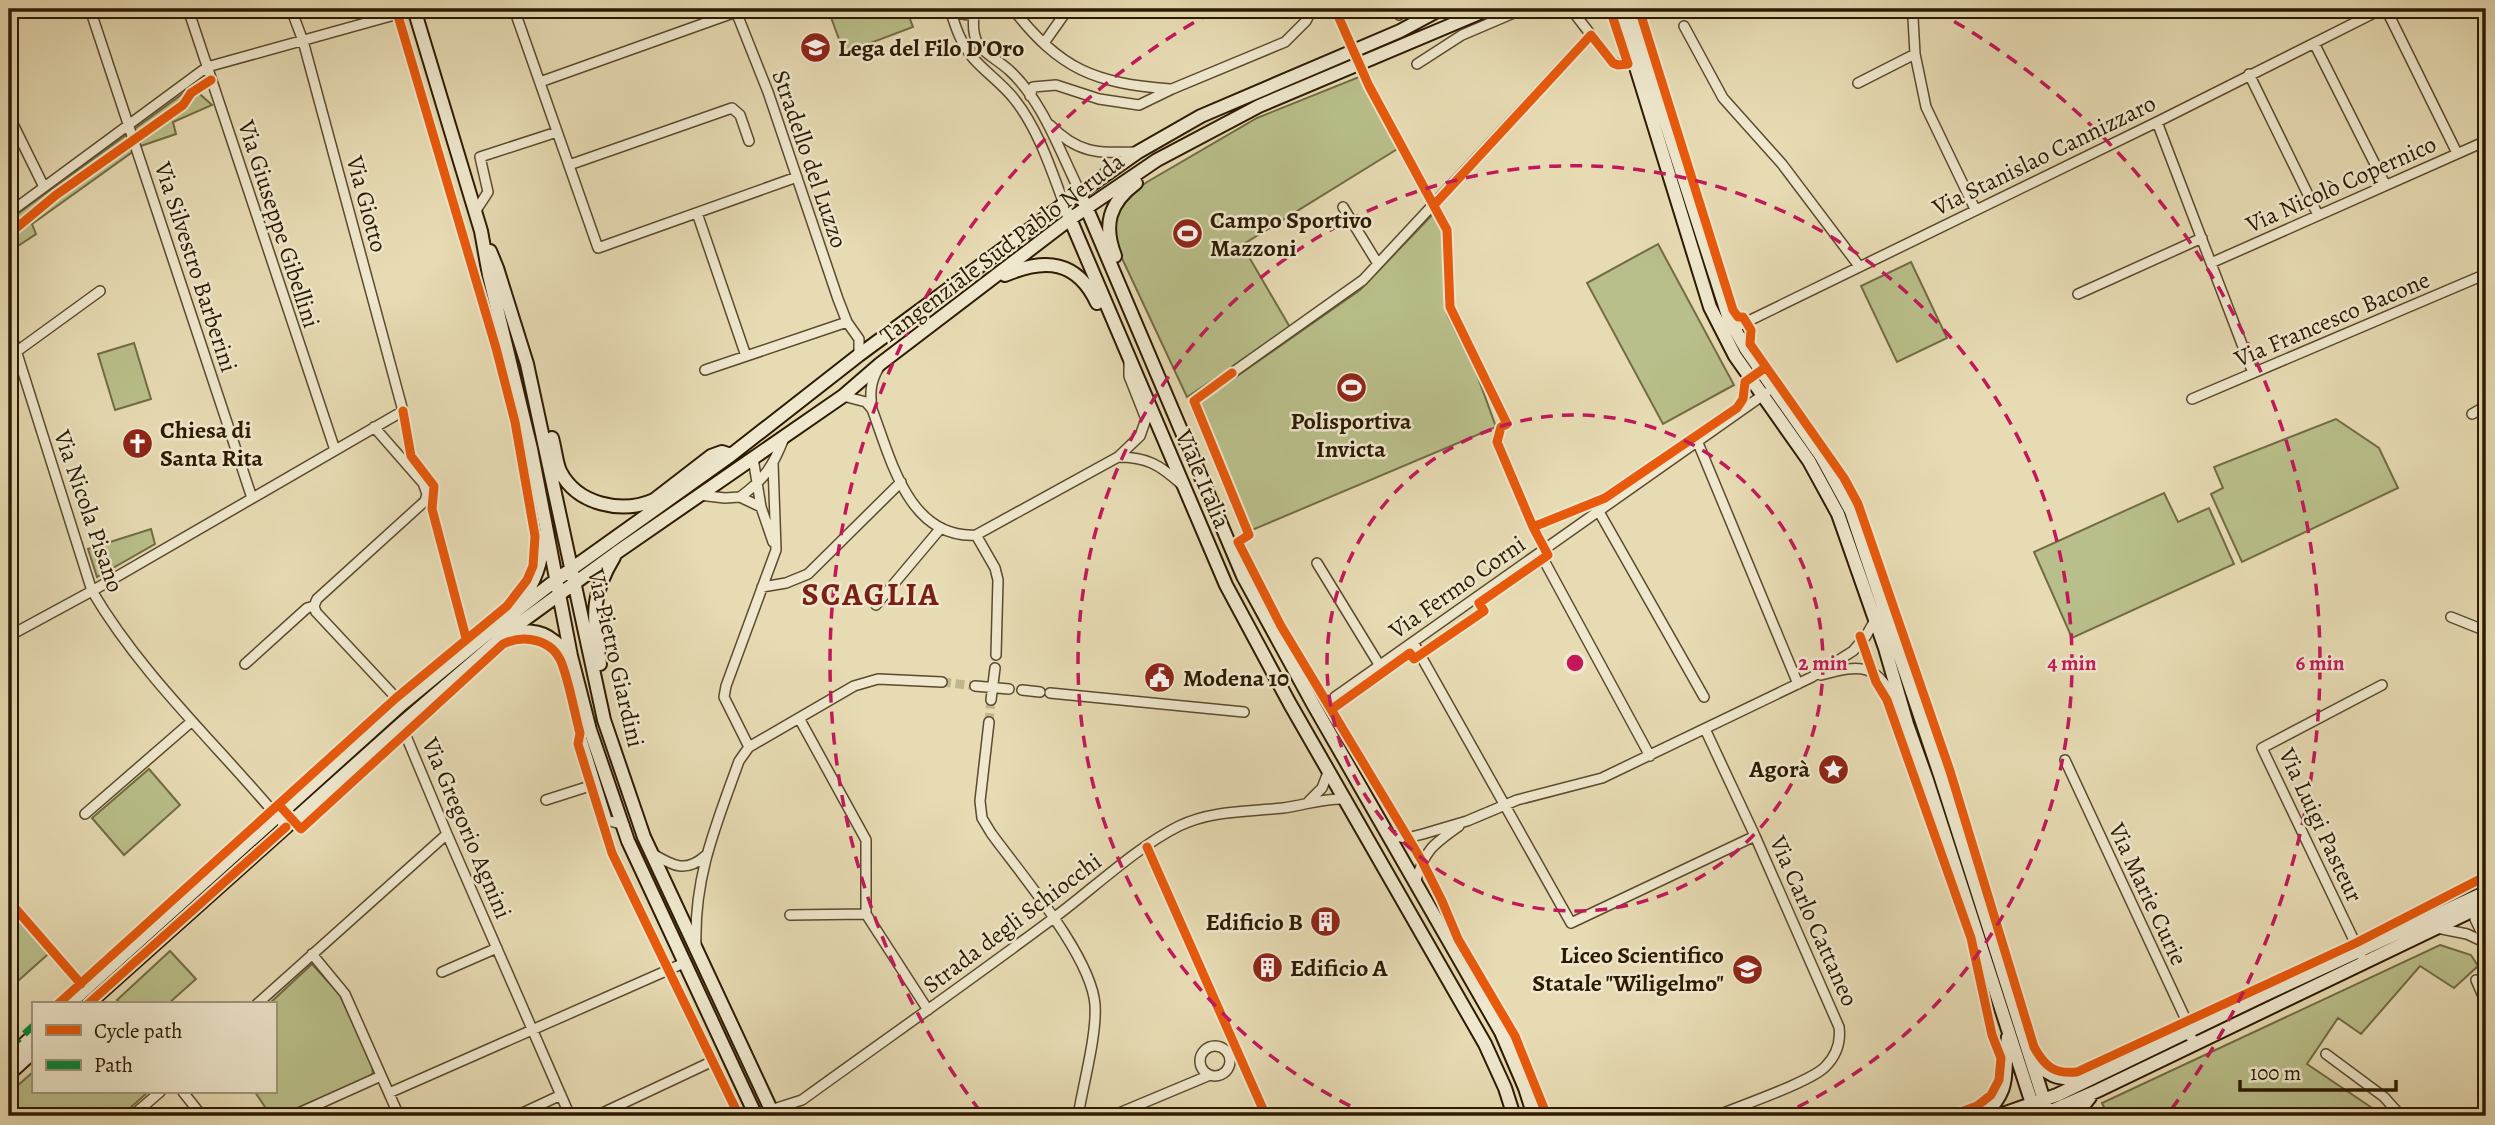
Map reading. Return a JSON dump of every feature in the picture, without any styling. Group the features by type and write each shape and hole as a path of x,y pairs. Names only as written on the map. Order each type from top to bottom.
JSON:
{"main road":[{"name":"Via Pietro Giardini","path":"415,9 475,212 497,268 527,364 604,720 651,853 773,1113"},
{"name":"Tangenziale Sud Pablo Neruda","path":"510,617 556,580 730,455 859,355 1138,152 1201,116 1400,32 1441,9"},
{"name":"Tangenziale Sud Pablo Neruda","path":"281,822 509,631 616,553 843,396 1070,219 1157,160 1259,106 1489,9"},
{"path":"1618,9 1639,59"},
{"path":"1629,9 1639,59 1710,307 1768,391 1820,478 1838,514 1865,555 1940,775 2028,1055 2041,1111"},
{"path":"1148,352 1137,307 1108,233 1110,215 1117,202 1157,160"},
{"path":"1080,192 1148,352"},
{"name":"Viale Italia","path":"1064,204 1226,585 1485,1044 1505,1088 1514,1116"},
{"name":"Via Pietro Giardini","path":"481,231 531,449 585,732 624,825 628,841 755,1116"},
{"path":"988,282 1030,265 1066,268 1085,282 1106,323 1116,330"},
{"name":"Viale Italia","path":"1148,352 1243,576 1501,1032 1534,1116"},
{"path":"527,364 541,391 561,471 574,487 598,503 623,508 644,504 654,500 711,456 722,452 730,455"},
{"path":"753,458 757,445 814,400 832,377"},
{"path":"75,1002 98,995 402,704 510,617 532,587 543,546 541,516 533,483 531,449"},
{"path":"604,720 594,602 601,579 616,553"},
{"path":"1865,555 1875,620 1906,724 1927,780 2009,1033 2041,1111"},
{"path":"509,631 538,631 554,640 571,656"},
{"path":"2041,1111 2101,1075 2192,1038 2483,903"},
{"path":"2362,957 2437,928 2483,903"},
{"path":"1983,1116 2003,1092 2009,1033"},
{"path":"9,1058 32,1037"},
{"path":"1997,1116 2041,1111 2097,1091 2192,1038"},
{"path":"9,1074 32,1053"},
{"path":"2028,1055 2042,1070 2057,1078 2065,1080 2101,1075"},
{"path":"2075,1116 2082,1104 2097,1091"}],"street":[{"name":"Via Silvestro Barberini","path":"90,9 252,498"},
{"name":"Via Giuseppe Gibellini","path":"188,9 335,450"},
{"name":"Via Giotto","path":"291,9 303,41 403,411 374,427"},
{"path":"9,213 207,67 415,9"},
{"path":"514,9 598,248 797,177"},
{"path":"951,9 966,16 987,9"},
{"path":"951,9 961,39 973,58 996,78 1017,102 1064,204"},
{"path":"1005,9 1016,12 1060,58 1082,72 1136,86 1172,89"},
{"path":"1030,96 1033,87 1056,85 1099,99 1139,105 1285,42 1306,22 1312,9"},
{"path":"1417,64 1462,35 1523,9"},
{"path":"1571,9 1613,63 1623,65 1639,59"},
{"path":"1908,9 1913,18 1915,54 1926,107 1975,209"},
{"path":"2384,9 2457,153"},
{"name":"Via Stanislao Cannizzaro","path":"1728,331 2384,9"},
{"path":"540,82 735,10"},
{"name":"Stradello del Luzzo","path":"735,10 768,92 847,322 859,339 859,355"},
{"path":"1044,43 1065,10"},
{"path":"974,15 972,28 976,43 1009,71 1030,96 1080,192"},
{"path":"1684,26 1723,98 1782,164 1859,266"},
{"path":"1232,373 1356,286 1591,35"},
{"path":"2314,43 2385,184"},
{"path":"1858,83 1915,54"},
{"path":"2249,74 2318,215"},
{"path":"569,165 732,108 740,115 748,141"},
{"path":"9,116 44,187"},
{"path":"1043,117 1065,140 1086,150 1138,152"},
{"path":"2157,122 2253,373"},
{"path":"475,212 488,192 480,157 557,132"},
{"name":"Via Nicolò Copernico","path":"2211,263 2486,141"},
{"path":"1343,207 1378,264"},
{"path":"697,213 746,356"},
{"path":"2078,294 2202,238"},
{"name":"Via Francesco Bacone","path":"2192,399 2486,274"},
{"path":"16,352 100,291"},
{"path":"705,370 847,322"},
{"name":"Via Nicola Pisano","path":"9,328 92,591 113,626 191,722 281,822"},
{"path":"880,365 870,392 872,409 901,482 914,508 940,529 962,536 976,535 1118,457 1140,436 1146,419 1129,376 1130,360"},
{"name":"Via Fermo Corni","path":"1335,697 1768,391"},
{"path":"843,396 866,402 872,409"},
{"path":"2472,414 2486,406"},
{"path":"9,636 92,591 374,427 423,483 425,500 317,600 314,606 316,612 402,704"},
{"path":"740,497 759,484 773,463 784,438"},
{"path":"1698,443 1798,684"},
{"path":"1118,457 1134,457 1163,467 1182,485"},
{"path":"753,458 761,507 776,550"},
{"path":"749,747 724,697 776,550 773,463"},
{"path":"762,587 786,583 808,574 901,482"},
{"path":"699,495 740,497 761,507"},
{"path":"1598,510 1704,697"},
{"path":"876,605 940,529"},
{"path":"976,535 995,568 998,580 996,655"},
{"path":"1540,553 1650,756"},
{"path":"1317,563 1380,666"},
{"path":"245,664 307,608 314,606"},
{"path":"2451,617 2486,631"},
{"path":"1388,835 1406,838 1466,821 1506,804 1593,781 1650,756 1812,677 1853,651 1875,620"},
{"path":"1413,642 1571,923 1755,836"},
{"path":"991,700 995,668"},
{"path":"1812,677 1855,668 1874,673 1886,682 1906,724"},
{"path":"696,952 695,916 705,856 739,761 749,747 854,686 895,679 942,682"},
{"name":"Via Luigi Pasteur","path":"2362,957 2262,748 2382,685"},
{"path":"975,686 1009,689"},
{"path":"1022,690 1244,712"},
{"path":"799,718 866,840 866,914 928,1010"},
{"path":"85,814 191,722"},
{"path":"989,722 980,801 982,818 1054,919 1077,956 1092,990 1095,1004 1078,1116"},
{"name":"Via Gregorio Agnini","path":"401,724 570,1116"},
{"name":"Via Carlo Cattaneo","path":"1705,729 1755,836 1841,1036 1833,1057 1816,1074 1716,1116"},
{"path":"585,732 607,820 624,825"},
{"name":"Via Marie Curie","path":"2065,760 2187,1022 2192,1038"},
{"path":"1307,802 1322,788 1329,770"},
{"path":"546,800 596,784"},
{"name":"Strada degli Schiocchi","path":"755,1116 773,1113 802,1100 1179,826 1209,816 1238,811 1280,808 1327,798 1346,799"},
{"path":"1415,883 1422,861 1432,845 1466,821"},
{"path":"259,1002 447,834"},
{"path":"651,853 669,864 682,867 695,865 705,856"},
{"path":"2483,903 2474,919 2486,943"},
{"path":"790,915 866,914"},
{"path":"2437,928 2467,934 2486,943"},
{"name":"Via Gregorio Agnini","path":"442,972 497,948"},
{"path":"312,954 345,994 399,1116"},
{"path":"389,1093 684,963"},
{"path":"2476,980 2486,1003"},
{"path":"2326,1054 2384,1097 2401,1116"},
{"path":"596,1116 713,1061"},
{"path":"1112,1116 1210,1075"},
{"path":"292,1116 381,1076"},
{"path":"132,1116 158,1094"},
{"path":"185,1094 202,1116"},
{"path":"516,1116 561,1095"}],"green space":[{"path":"828,9 906,9 913,27 844,53"},
{"name":"Campo Sportivo Mazzoni","path":"1359,77 1399,148 1242,245 1291,329 1187,397 1120,254 1115,232 1123,204 1147,182 1257,118"},
{"path":"192,87 212,105 173,122 176,134 141,146 32,224 36,234 9,252 9,220"},
{"name":"Polisportiva Invicta","path":"1434,213 1445,233 1447,314 1476,372 1496,427 1252,530 1200,402 1360,290"},
{"path":"1658,244 1734,385 1663,424 1587,283"},
{"path":"1911,262 1947,338 1897,362 1861,286"},
{"path":"134,343 151,399 115,410 98,354"},
{"path":"2336,419 2379,448 2398,488 2242,562 2211,494 2223,488 2214,467"},
{"path":"2164,493 2178,522 2209,508 2234,564 2072,638 2034,552"},
{"path":"151,529 155,544 97,577 88,549"},
{"path":"149,769 180,805 124,855 92,818"},
{"path":"9,896 55,948 9,989"},
{"path":"2440,945 2471,955 2478,966 2454,988 2420,966 2361,1034 2338,1018 2307,1064 2384,1116 2108,1116 2102,1103"},
{"path":"170,951 196,979 170,1002 117,1000"},
{"path":"312,964 340,995 373,1073 368,1078 279,1116 271,1116 256,1094 276,1094 276,1002 271,1002"},
{"path":"32,1073 32,1094 146,1094 121,1116 9,1116 9,1093"}],"tunnel":[{"path":"942,682 975,686"},
{"path":"989,722 991,700"}],"marked path":[{"path":"9,1048 32,1027"}],"cycle path":[{"path":"60,1002 396,698 507,606 527,580 533,566 535,536 515,422 496,348 396,9"},
{"path":"1332,709 1410,653 1414,659 1484,611 1479,603 1548,555 1533,527 1497,442 1501,427 1507,424 1450,307 1447,230 1369,86 1335,9"},
{"path":"1434,205 1591,35 1613,63 1628,64 1610,9"},
{"path":"1639,9 1733,310 1738,317 1743,317 1751,330 1750,344 1844,478 1858,504 1950,771 2034,1047 2042,1060 2056,1070 2077,1072 2356,943 2486,876"},
{"path":"9,234 56,195 183,105 191,93 211,80"},
{"path":"1533,527 1605,498 1737,408 1743,399 1745,382 1766,367"},
{"path":"1232,373 1194,401 1249,535 1238,542 1281,626 1422,861 1458,939 1515,1036 1547,1116"},
{"path":"403,411 411,456 434,486 432,509 466,638"},
{"path":"1860,636 1876,682 1887,700 1971,938 1992,1035 2001,1058 1999,1080 1991,1095 1977,1106 1950,1116"},
{"path":"279,805 301,829 503,644 520,639 545,644 558,656 565,672 580,733 578,744 612,853 739,1116"},
{"path":"90,1002 286,827"},
{"path":"1147,847 1266,1116"},
{"path":"9,901 81,984"}],"place":[{"name":"Lega del Filo D'Oro","path":"815,48"},
{"name":"Campo Sportivo Mazzoni","path":"1187,234"},
{"name":"Polisportiva Invicta","path":"1351,387"},
{"name":"Chiesa di Santa Rita","path":"137,444"},
{"name":"Modena 10","path":"1160,678"},
{"name":"Agorà","path":"1833,769"},
{"name":"Edificio B","path":"1326,922"},
{"name":"Edificio A","path":"1267,968"},
{"name":"Liceo Scientifico Statale \"Wiligelmo\"","path":"1747,969"}],"district":[{"name":"SCAGLIA","path":"871,594"}]}
